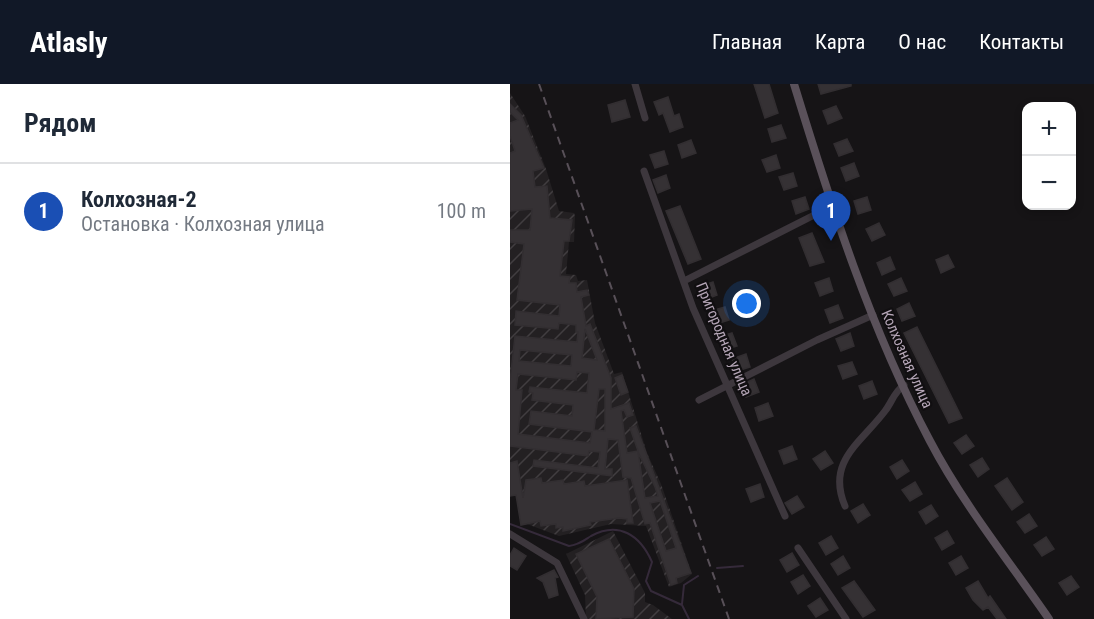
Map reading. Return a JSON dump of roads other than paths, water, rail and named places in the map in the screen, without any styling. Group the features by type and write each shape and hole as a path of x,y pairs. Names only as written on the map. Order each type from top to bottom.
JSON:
{"main road":[{"name":"Колхозная улица","path":"794,84 832,206 873,315 930,442 951,478 1049,619"}],"street":[{"path":"635,84 645,118"},
{"name":"Пригородная улица","path":"644,171 664,234 693,308 785,516"},
{"path":"684,281 832,206"},
{"path":"699,400 817,339 873,315"},
{"path":"845,506 838,487 839,473 858,441 904,385"},
{"path":"510,534 557,563 584,619"},
{"path":"798,548 846,619"}],"waterway":[{"path":"510,524 569,546 601,532 611,530 628,533 641,544 652,562 646,581 651,591 682,605 689,619"},
{"path":"717,568 743,566"},
{"path":"682,604 684,585 698,576"}],"railway":[{"path":"539,84 729,619"}],"place":[{"name":"Колхозная-2","path":"831,241"}]}
